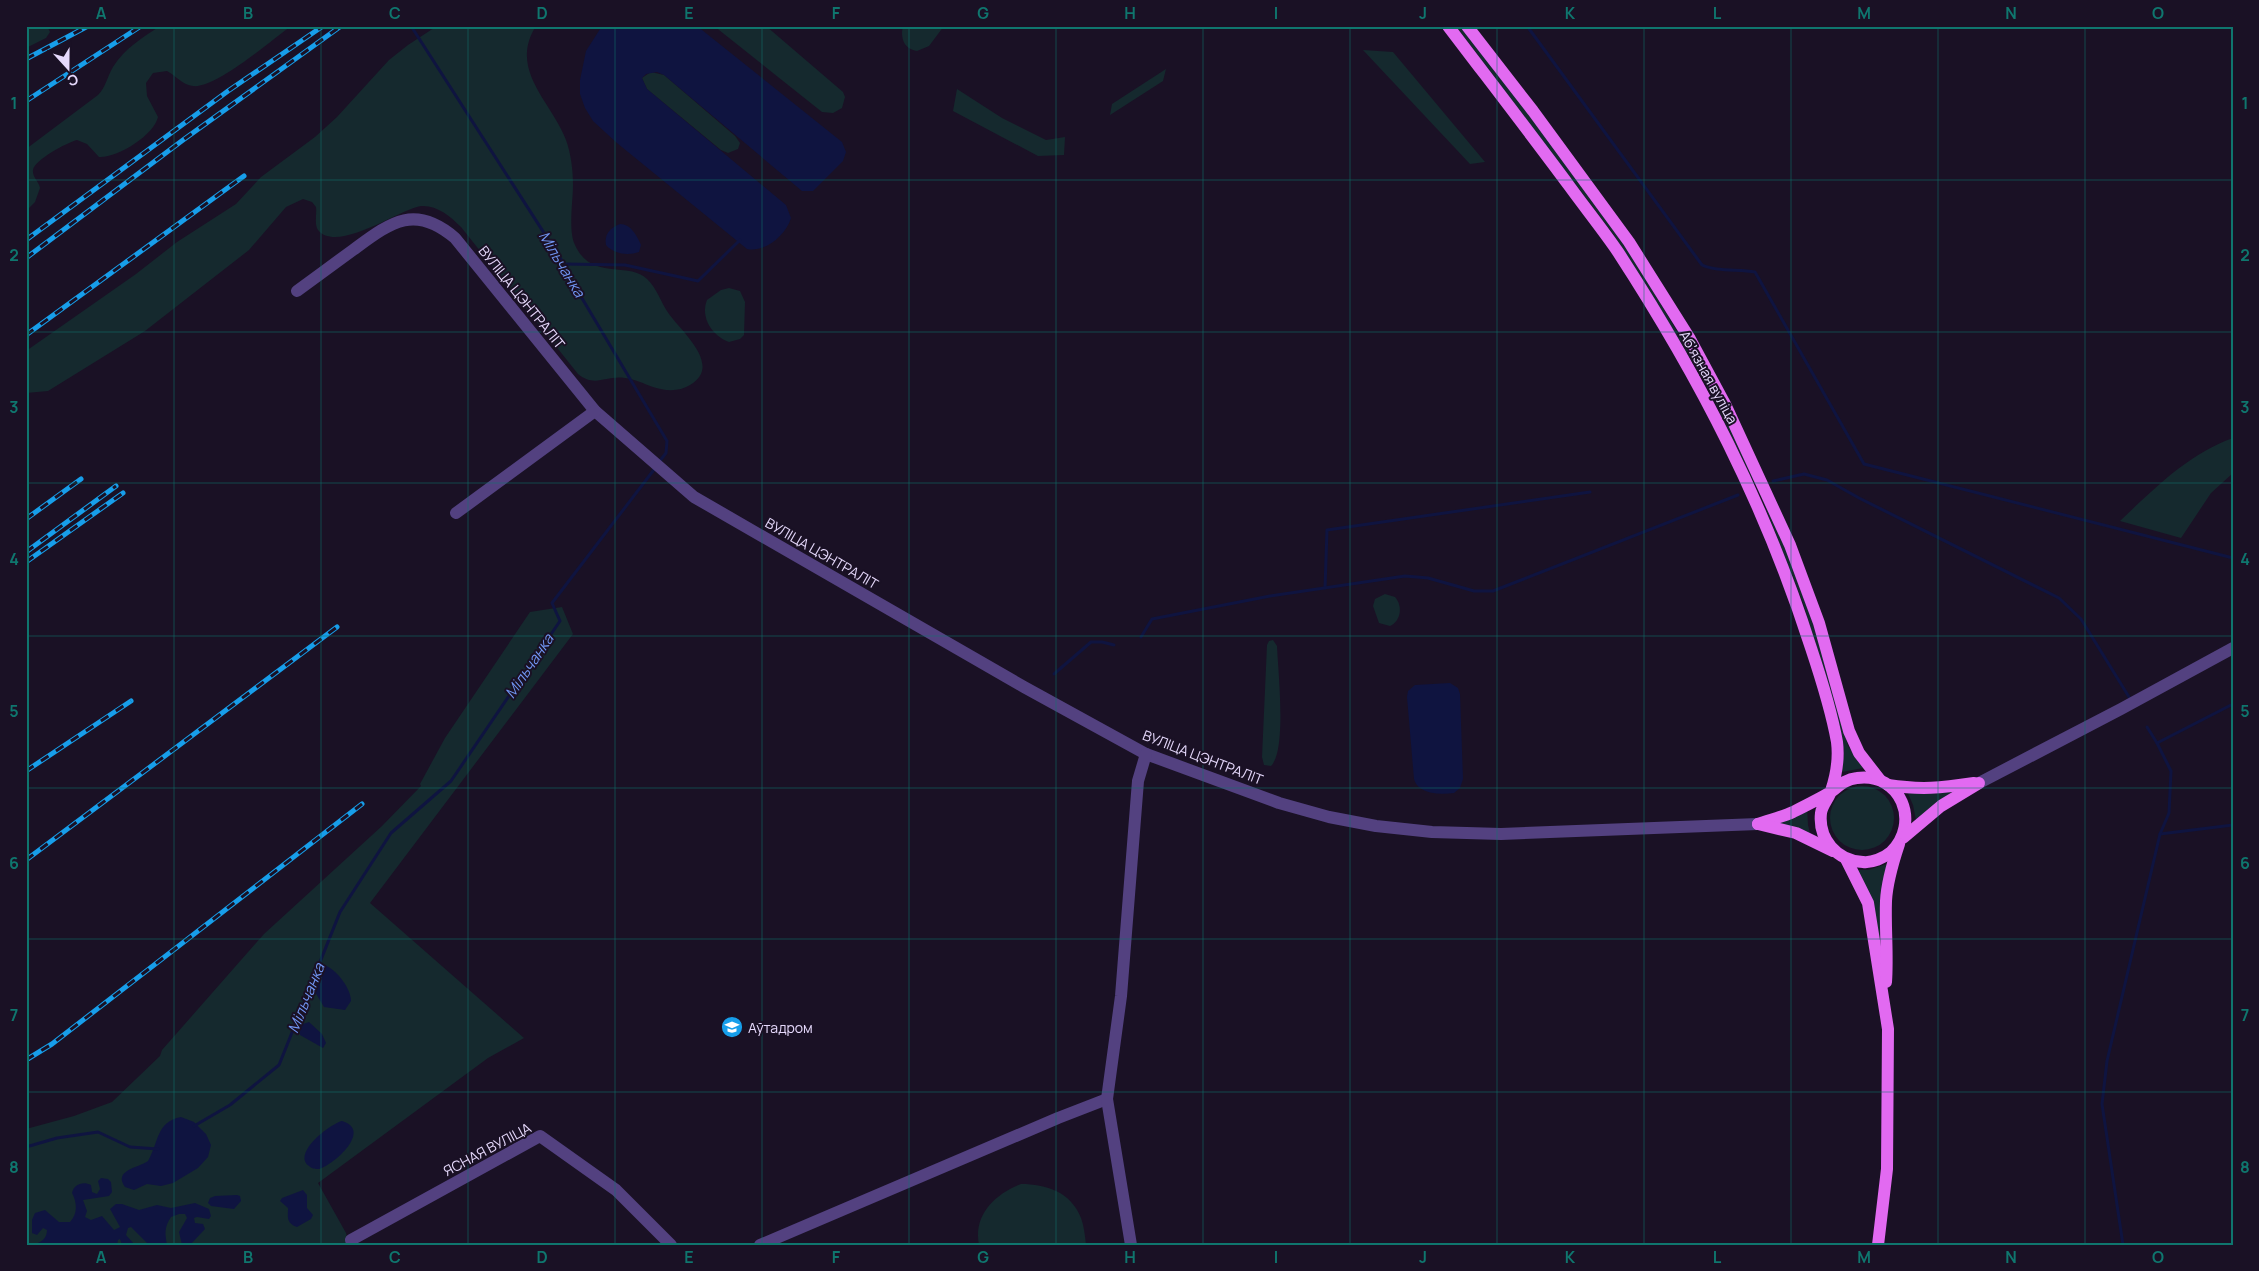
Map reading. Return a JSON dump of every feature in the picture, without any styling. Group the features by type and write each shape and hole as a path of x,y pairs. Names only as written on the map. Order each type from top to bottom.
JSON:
{"main road":[{"name":"Абʼязная вуліца","path":"1448,26 1616,250 1711,407 1778,553 1812,651 1836,741 1836,766 1831,791"},
{"name":"Абʼязная вуліца","path":"1466,26 1533,111 1629,242 1690,339 1729,413 1790,545 1818,622 1849,731 1859,753 1884,782"},
{"path":"1758,824 1790,813 1831,791 1841,783 1854,778 1867,777 1914,789 1934,789 1979,783"},
{"path":"1884,782 1899,795 1905,809 1906,824 1891,870 1886,900 1888,963 1884,1002"},
{"path":"1758,824 1796,833 1846,859 1866,863 1885,857 1941,806 1979,783"},
{"path":"1831,791 1821,811 1822,832 1833,851"},
{"path":"1846,859 1868,903 1888,1030 1889,1129 1887,1169 1878,1245"}],"street":[{"name":"ВУЛІЦА ЦЭНТРАЛІТ","path":"297,291 386,226 407,220 424,220 440,225 455,238 595,412 702,502 1024,687 1146,754 1279,803 1329,817 1376,826 1432,832 1501,834 1758,824"},
{"path":"456,513 595,412"},
{"path":"1979,783 2233,648"},
{"path":"1131,1245 1107,1099 1121,996 1138,781 1146,754"},
{"path":"760,1245 1107,1099"},
{"name":"ЯСНАЯ ВУЛІЦА","path":"351,1240 540,1136 616,1190 671,1245"}],"green space":[{"path":"26,26 47,26 50,32 46,38 26,48"},
{"path":"160,26 291,26 229,72 203,85 189,85 167,71 153,73 146,83 147,96 158,117 150,131 125,150 107,156 99,157 87,144 77,140 52,152 39,161 33,170 40,188 35,202 26,211 26,149 98,95 103,89 113,67 123,54"},
{"path":"437,26 536,26 529,42 527,57 529,71 535,85 560,126 569,151 573,179 571,216 575,245 582,256 590,263 610,269 630,271 647,279 669,314 697,349 702,368 699,377 686,387 672,390 658,388 625,378 595,381 584,378 578,374 461,227 443,212 432,207 421,206 353,234 339,237 327,236 317,228 316,207 312,202 303,199 286,207 249,250 145,331 48,391 26,393 26,351 136,274 177,242 236,204 261,177 315,137 337,117 389,60"},
{"path":"714,26 766,26 843,92 845,97 842,108 833,113 822,112"},
{"path":"903,26 944,26 929,46 917,51 909,48 904,42 902,35"},
{"path":"1456,26 1461,26 1508,86 1632,256 1709,385 1741,449 1788,553 1825,659 1848,746 1863,768 1842,772 1844,751 1842,738 1828,684 1803,603 1762,499 1700,374 1614,235"},
{"path":"1363,50 1393,52 1485,162 1470,164"},
{"path":"1166,69 1163,81 1110,115 1112,104"},
{"path":"651,72 664,75 735,136 740,143 738,149 728,153 721,150 647,89 642,78"},
{"path":"957,89 1002,118 1046,140 1065,137 1064,155 1038,156 953,111"},
{"path":"729,288 740,291 745,302 744,335 740,339 729,342 717,335 709,325 706,319 705,306 707,300 721,290"},
{"path":"2233,438 2233,473 2211,493 2181,538 2120,521 2186,463 2201,453"},
{"path":"1385,594 1395,597 1400,609 1397,621 1390,626 1379,623 1373,606 1375,599"},
{"path":"562,607 573,634 370,903 524,1038 488,1058 318,1183 346,1233 349,1245 26,1245 26,1129 74,1116 112,1102 160,1056 162,1050 264,934 382,826 421,786 420,784 445,738 530,612"},
{"path":"1273,640 1277,646 1280,728 1276,758 1271,766 1264,765 1262,757 1267,645 1269,641"},
{"path":"1862,786 1874,788 1885,795 1892,806 1894,818 1892,830 1885,841 1874,848 1862,850 1850,848 1839,841 1832,830 1830,818 1832,806 1839,795 1850,788"},
{"path":"1957,788 1916,820 1913,805 1907,791"},
{"path":"1807,807 1811,837 1776,824"},
{"path":"1887,864 1882,887 1884,963 1854,870 1868,870"},
{"path":"1021,1184 1030,1184 1057,1191 1071,1202 1081,1218 1086,1245 979,1245 979,1224 988,1207 1011,1188"}],"shaded area":[{"path":"602,26 697,26 842,142 846,152 843,161 813,191 802,191 664,75 657,72 646,74 642,78 647,89 786,205 791,218 785,231 768,245 754,250 747,249 617,143 593,121 585,108 580,94 580,80 586,51"},
{"path":"620,224 630,228 635,234 641,245 639,252 621,253 606,245 608,232"},
{"path":"1450,683 1458,688 1460,694 1463,779 1460,788 1454,793 1442,794 1425,791 1416,784 1414,779 1407,697 1408,691 1415,685"},
{"path":"320,964 331,968 345,984 351,1001 345,1010 324,1007 312,987 312,972"},
{"path":"309,1022 322,1034 326,1043 323,1048 300,1035 300,1025"},
{"path":"181,1117 194,1122 206,1134 211,1145 208,1157 198,1168 173,1183 161,1186 147,1184 134,1190 125,1187 122,1181 124,1173 148,1161 162,1128 167,1123"},
{"path":"342,1121 351,1125 354,1132 348,1147 326,1166 319,1169 310,1167 305,1160 305,1154 309,1147 329,1127"},
{"path":"101,1178 108,1179 111,1182 112,1192 109,1196 83,1200 87,1211 85,1217 91,1220 102,1216 114,1230 120,1227 110,1209 116,1204 122,1204 139,1210 157,1205 171,1208 195,1203 209,1209 211,1216 209,1219 194,1218 195,1223 203,1224 205,1229 190,1245 182,1245 179,1232 187,1218 185,1214 179,1214 171,1217 167,1224 167,1245 149,1245 131,1227 128,1228 126,1235 135,1245 122,1245 120,1239 117,1245 26,1245 26,1242 34,1244 40,1242 47,1234 47,1230 43,1228 37,1235 32,1233 32,1220 35,1213 45,1210 59,1222 70,1222 75,1212 76,1204 72,1193 75,1187 85,1183 91,1185 92,1192 97,1194 100,1189 98,1181"},
{"path":"303,1190 307,1195 307,1208 313,1215 311,1219 297,1227 289,1222 288,1208 280,1201 282,1198"},
{"path":"215,1196 240,1196 241,1201 234,1209 211,1206 208,1203 210,1198"}],"waterway":[{"name":"Мільчанка","path":"411,26 564,264 564,268 667,441 666,453 659,462"},
{"path":"1527,26 1702,265 1714,269 1755,272 1864,464 2233,558"},
{"path":"564,264 625,265 698,281 740,240"},
{"name":"Мільчанка","path":"318,967 340,912 391,833 451,781 560,621 552,603 656,467"},
{"path":"1773,481 1804,474 1827,480 1859,498 2059,598 2081,619 2129,697"},
{"path":"1325,588 1327,530 1590,492"},
{"path":"1141,637 1152,619 1270,596 1405,576 1428,578 1474,591 1493,591 1738,495"},
{"path":"1054,674 1091,642 1114,645"},
{"path":"2123,1245 2102,1104 2107,1061 2160,834 2169,813 2171,771 2157,743 2233,704"},
{"path":"2147,727 2157,743"},
{"path":"2160,834 2233,825"},
{"name":"Мільчанка","path":"194,1126 230,1105 279,1065 313,980"},
{"name":"Мільчанка","path":"26,1147 57,1138 98,1132 130,1147 158,1149"}],"railway":[{"path":"26,59 88,26"},
{"path":"26,101 141,26"},
{"path":"26,240 228,91 323,26"},
{"path":"26,258 183,140 341,26"},
{"path":"26,335 244,176"},
{"path":"26,519 81,479"},
{"path":"26,552 116,486"},
{"path":"26,562 123,493"},
{"path":"26,860 337,627"},
{"path":"26,771 131,701"},
{"path":"26,1060 52,1044 362,804"}],"place":[{"name":"Аўтадром","path":"732,1027"}]}
